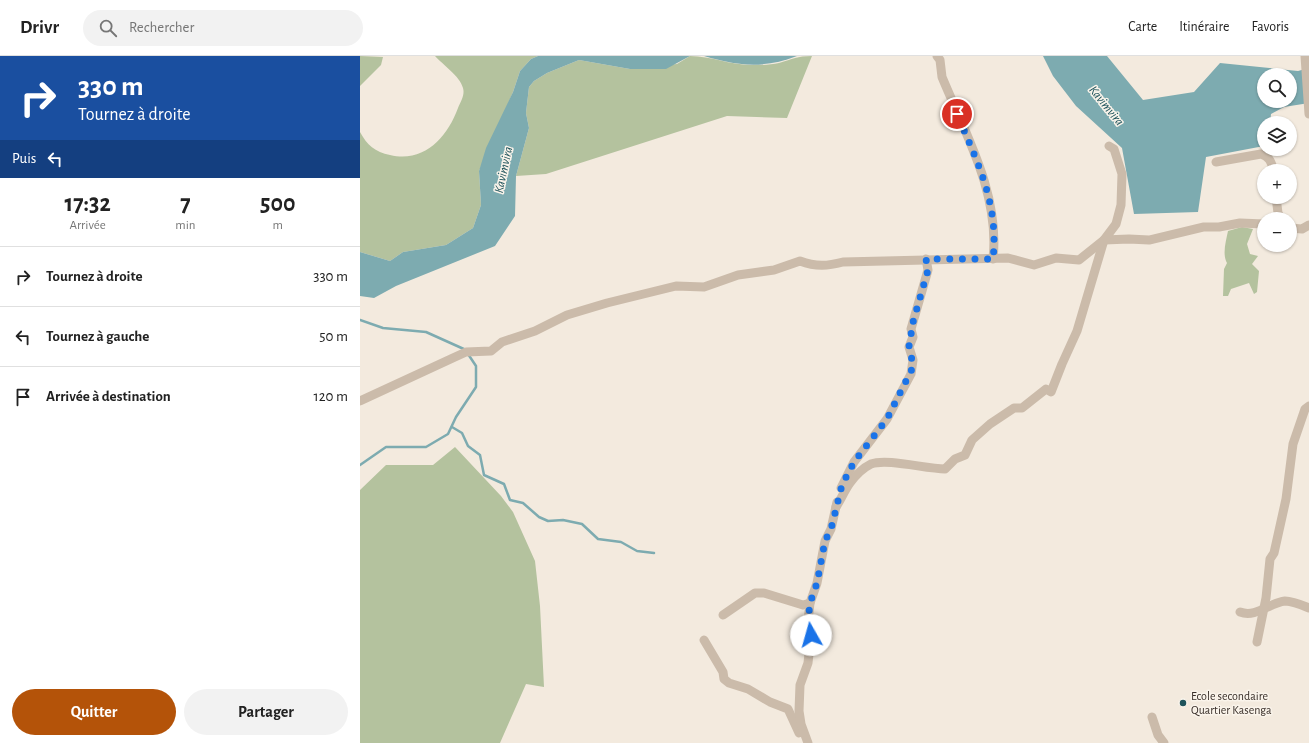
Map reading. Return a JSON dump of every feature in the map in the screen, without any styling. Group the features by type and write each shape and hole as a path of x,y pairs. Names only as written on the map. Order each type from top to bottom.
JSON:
{"street":[{"path":"937,56 940,60 942,77 986,184 992,213 994,247 993,259"},
{"path":"1305,56 1309,114"},
{"path":"360,401 460,354 478,350 491,350 502,342 534,331 567,315 607,303 676,286 704,288 738,275 774,270 800,261 810,265 827,266 843,262 926,259 1008,258 1034,264 1056,258 1079,260 1104,240 1116,224 1121,205 1122,174 1114,149 1109,146"},
{"path":"1216,162 1261,154 1267,156 1271,164"},
{"path":"1104,240 1149,240 1203,226 1219,227 1240,223 1257,224"},
{"path":"1297,229 1302,229 1309,225"},
{"path":"836,507 850,483 870,464 879,462 929,469 945,469 955,459 965,455 972,440 994,421 1014,408 1022,408 1046,389 1052,392 1064,358 1077,331 1104,240"},
{"path":"808,743 800,724 800,685 808,663 811,635 808,621 810,603 817,583 825,541 831,529 842,485 854,462 887,419 911,374 913,360 909,347 912,337 911,329 928,270 926,259"},
{"path":"1257,642 1266,598 1270,559 1274,553 1286,500 1293,444 1305,409 1309,406"},
{"path":"723,615 754,593 764,592 803,605 810,603"},
{"path":"1240,612 1246,614 1255,613 1285,601 1309,608"},
{"path":"704,640 723,672 724,679 729,683 748,689 770,702 788,708 800,736 808,743"},
{"path":"1152,717 1158,735 1164,743"}],"green space":[{"path":"360,56 383,57 381,65 360,86"},
{"path":"435,56 538,56 531,59 520,71 513,92 479,171 481,205 473,228 446,245 403,252 390,261 360,252 360,132 366,141 376,150 385,154 402,157 424,152 441,138 453,119 462,98 463,88 451,71"},
{"path":"690,56 705,57 743,65 762,65 779,63 799,57 812,56 787,118 727,116 546,174 516,176 529,128 526,113 529,87 534,81 547,73 579,60 630,69 677,64"},
{"path":"1242,227 1253,229 1247,244 1250,254 1258,256 1252,264 1259,271 1257,292 1254,294 1249,283 1231,289 1228,296 1223,296 1224,269 1227,263 1225,247 1228,231"},
{"path":"455,447 501,496 513,512 535,561 540,606 544,687 526,684 500,743 360,743 360,490 386,465 433,465"}],"water":[{"name":"Kavimvira","path":"538,56 690,56 666,69 630,69 579,60 547,73 534,81 529,87 526,113 529,128 516,176 515,216 495,246 396,286 374,298 360,296 360,252 390,261 403,252 446,245 473,228 481,205 479,171 486,148 513,92 520,71 531,59"},
{"path":"704,56 797,56 773,63 750,65 728,62"},
{"name":"Kavimvira","path":"1043,56 1107,56 1143,100 1194,92 1220,63 1269,68 1257,68 1257,108 1282,108 1271,114 1271,116 1257,116 1257,147 1206,157 1198,212 1134,214 1122,148 1076,106 1053,76"},
{"path":"1309,68 1309,103 1297,105 1297,71"}],"waterway":[{"path":"360,320 383,328 426,332 466,350"},
{"path":"360,465 386,447 426,447 448,434 456,417 476,387 476,366 468,354"},
{"path":"452,427 462,433 468,446 480,455 484,475 504,484 510,500 523,503 539,517 548,521 563,520 582,524 598,539 621,542 637,551 654,553"}],"place":[{"name":"Ecole secondaire Quartier Kasenga","path":"1183,703"}],"route":[{"path":"811,635 808,621 810,603 817,583 825,541 831,529 842,485 854,462 887,419 911,374 913,367 913,360 909,347 912,337 911,329 928,270 926,259 993,259 994,247 992,213 986,184 957,114"}]}
